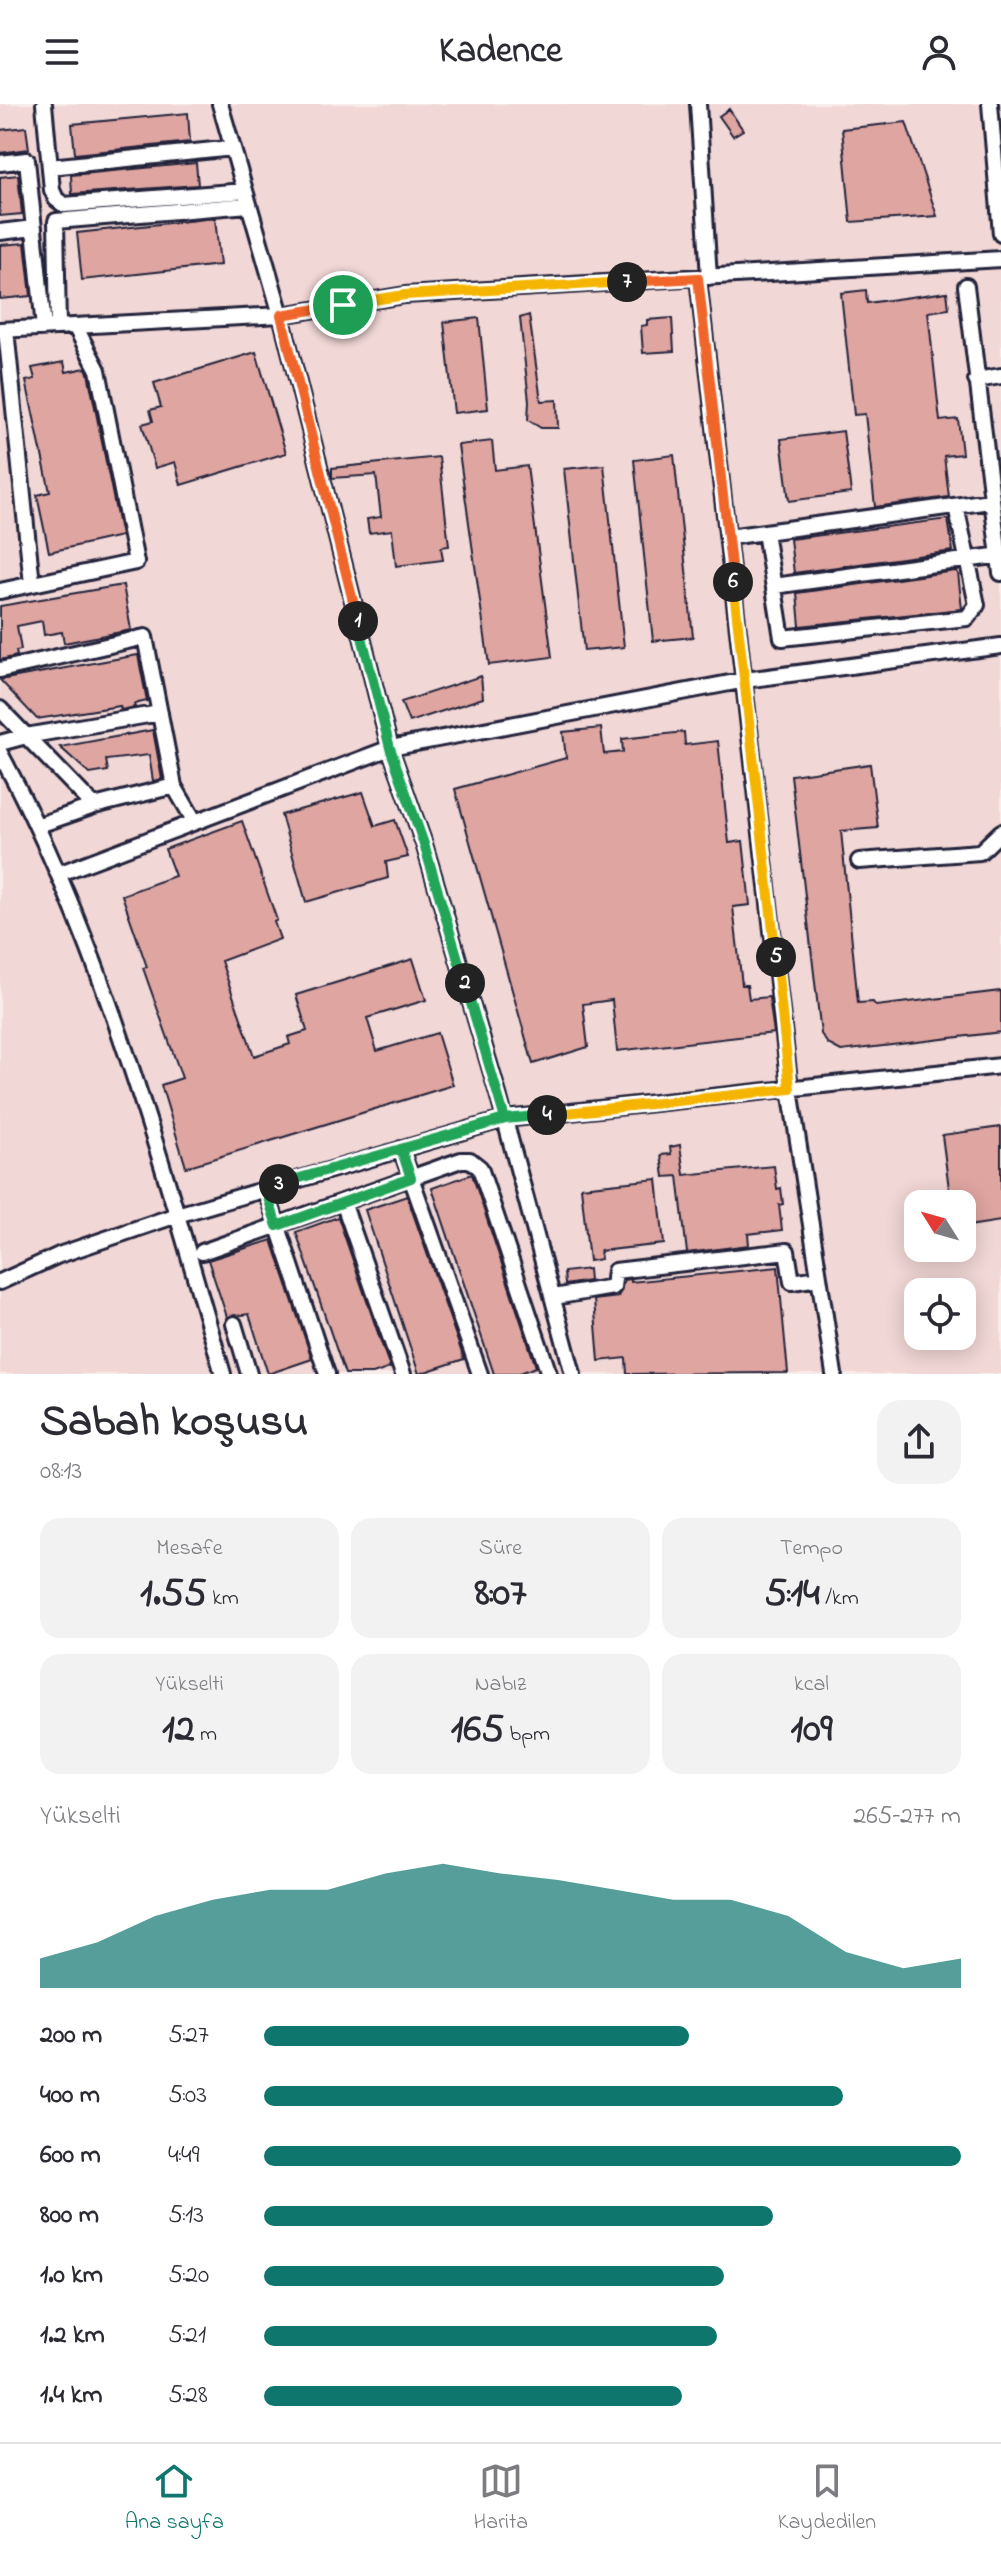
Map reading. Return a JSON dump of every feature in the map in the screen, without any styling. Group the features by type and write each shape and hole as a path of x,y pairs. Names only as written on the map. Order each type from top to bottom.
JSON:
{"street":[{"path":"44,104 53,195 59,203 70,207 247,198"},
{"path":"220,104 281,315 390,748 424,844 505,1119 573,1374"},
{"path":"698,104 704,277 728,537 790,1089 834,1374"},
{"path":"990,104 1001,234"},
{"path":"50,167 233,148"},
{"path":"0,163 27,160 34,228 51,328"},
{"path":"51,328 56,221 247,198"},
{"path":"0,232 34,228"},
{"path":"32,584 3,330 281,315 405,295 1001,259"},
{"path":"966,286 976,380 993,461 990,501 1001,573"},
{"path":"0,591 136,562 98,370 75,326"},
{"path":"976,380 1001,376"},
{"path":"728,537 990,501"},
{"path":"765,532 782,638 967,618 977,605 956,506"},
{"path":"774,586 1000,555"},
{"path":"0,670 145,637 174,786 195,822"},
{"path":"58,874 390,748 745,680 1001,646"},
{"path":"0,709 94,806"},
{"path":"0,743 160,713"},
{"path":"0,753 39,825 109,1007 177,1215 223,1374"},
{"path":"39,825 94,806 174,786"},
{"path":"859,861 980,852 1001,832"},
{"path":"0,1282 59,1255 177,1215 505,1119 1001,1066"},
{"path":"401,1149 480,1374"},
{"path":"202,1252 461,1160 470,1160 477,1165 549,1374"},
{"path":"265,1188 327,1374"},
{"path":"343,1202 403,1374"},
{"path":"554,1297 613,1287 615,1271 787,1251 792,1282 819,1278"},
{"path":"234,1324 249,1374"}],"shaded area":[{"path":"0,104 1001,104 1001,1374 0,1374"}],"building":[{"path":"729,109 743,130 733,136 719,116"},
{"path":"188,113 190,142 75,154 72,124"},
{"path":"906,122 937,216 851,222 842,129"},
{"path":"26,127 29,149 0,153 0,130"},
{"path":"196,163 198,185 72,194 71,175"},
{"path":"18,175 22,214 0,216 0,177"},
{"path":"215,218 220,265 82,280 77,233"},
{"path":"25,243 31,296 0,299 0,245"},
{"path":"866,290 867,303 947,292 949,309 928,312 940,421 958,419 962,454 944,456 949,497 875,507 865,414 854,415 841,293"},
{"path":"529,315 541,401 557,400 558,428 541,428 528,420 529,401 520,318"},
{"path":"479,318 488,409 454,413 444,322"},
{"path":"672,318 674,351 643,353 641,326 647,325 647,320"},
{"path":"256,352 286,453 181,485 175,462 155,468 142,424 153,421 150,410 161,407 154,383"},
{"path":"64,362 66,372 86,368 88,373 121,536 49,552 37,495 50,492 26,381 35,379 32,368"},
{"path":"843,431 851,493 789,501 781,439"},
{"path":"492,441 495,470 527,466 552,657 489,665 458,445"},
{"path":"674,455 693,637 653,641 634,460"},
{"path":"439,457 449,546 441,547 443,560 396,566 392,530 369,533 367,519 381,517 376,475 332,478 332,468"},
{"path":"604,465 624,647 584,651 564,469"},
{"path":"948,519 953,551 794,573 790,539"},
{"path":"958,573 962,609 800,626 797,593"},
{"path":"123,585 131,630 64,643 62,632 44,635 42,621 17,626 21,650 16,651 17,656 0,660 0,606"},
{"path":"138,655 147,701 121,710 120,706 37,719 0,680"},
{"path":"481,676 483,698 409,722 401,702"},
{"path":"601,728 604,754 623,752 622,739 684,732 685,745 718,741 729,843 743,841 750,905 733,907 742,985 747,985 749,999 769,997 774,1033 617,1051 612,1000 583,1004 588,1047 533,1064 455,789 566,758 563,732"},
{"path":"153,730 162,779 153,781 149,755 106,760 108,771 90,774 60,747"},
{"path":"870,764 878,828 841,831 858,1003 873,1002 876,1006 1001,991 1001,1032 841,1051 828,1044 821,1034 791,775"},
{"path":"363,792 375,826 395,820 408,857 386,862 388,878 306,902 281,815"},
{"path":"242,821 277,920 274,922 280,939 221,961 254,1056 290,1044 288,1037 307,1031 296,995 413,959 426,1000 367,1018 377,1051 437,1033 453,1085 186,1167 161,1085 182,1078 143,968 147,967 122,895 175,876 165,849"},
{"path":"1001,1127 1001,1221 976,1225 976,1190 949,1190 942,1135"},
{"path":"680,1145 684,1175 774,1166 783,1204 779,1205 782,1230 748,1234 749,1245 687,1253 678,1176 664,1177 661,1155 671,1154 670,1147"},
{"path":"472,1174 536,1367 517,1374 494,1374 432,1188"},
{"path":"657,1179 664,1244 600,1251 601,1259 589,1261 581,1187"},
{"path":"407,1196 464,1359 419,1374 365,1210"},
{"path":"338,1217 390,1368 373,1374 345,1374 296,1232"},
{"path":"272,1240 312,1359 268,1374 249,1314 227,1317 208,1260"},
{"path":"778,1267 788,1373 627,1374 626,1358 599,1361 594,1300 618,1297 624,1280 631,1279 631,1282"},
{"path":"588,1269 589,1281 565,1285 564,1272"}],"route":[{"path":"343,305 281,315 390,748 424,844 505,1119 265,1188 277,1226 411,1178 401,1149 505,1119 790,1089 698,278 405,295 343,305"}]}
